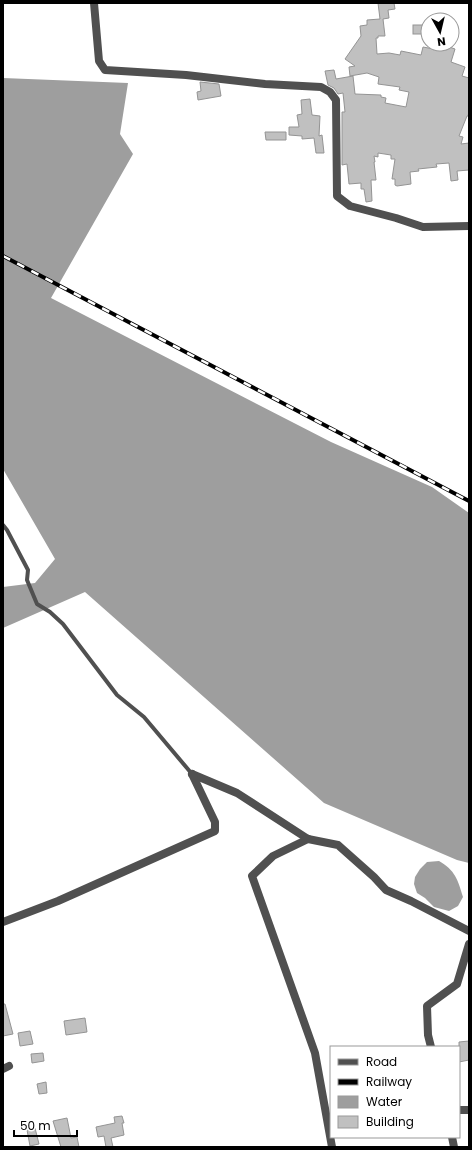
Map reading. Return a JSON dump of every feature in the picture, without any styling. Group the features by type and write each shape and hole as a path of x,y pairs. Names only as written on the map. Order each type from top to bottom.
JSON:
{"street":[{"path":"94,3 99,62 105,70 186,75 265,84 322,87 330,92 336,100 337,196 350,206 423,227 469,226"},
{"path":"192,774 237,793 308,839 338,845 374,877 386,890 465,929 469,944 457,984 427,1006 428,1035 431,1046"},
{"path":"3,922 58,901 215,831 215,822 192,774"},
{"path":"308,839 273,856 252,876 315,1054 330,1136"}],"lane":[{"path":"3,525 28,570 26,580 36,604 50,612 63,624 117,695 144,717 192,774"}],"water":[{"path":"3,78 128,83 120,134 133,154 51,298 331,442 432,487 469,513 469,863 457,860 324,803 85,592 3,628 3,587 35,583 55,559 3,469"},
{"path":"439,861 449,868 455,876 463,897 458,906 449,911 434,907 425,898 417,893 414,884 415,877 427,862"}],"building":[{"path":"378,3 394,3 395,9 388,10 389,18 383,19 385,36 378,36 378,38 376,38 377,54 389,53 400,55 401,51 421,55 422,52 454,52 451,62 465,67 462,76 469,78 469,112 459,136 463,137 461,144 469,143 469,170 457,171 458,180 451,181 449,163 436,164 437,167 418,169 419,171 410,172 411,184 397,186 395,185 395,179 392,179 395,159 391,159 391,155 378,153 378,157 374,156 376,180 371,180 372,201 366,202 364,189 361,189 361,183 349,184 347,164 342,165 342,112 345,112 343,93 338,94 334,88 328,85 325,71 334,70 336,79 353,76 355,94 381,95 381,97 386,98 385,103 406,107 409,92 399,90 400,87 378,84 379,77 367,73 350,76 349,67 355,66 345,59 361,36 360,26 367,25 367,20 380,19"},
{"path":"413,25 420,25 420,34 413,34"},
{"path":"200,82 219,84 221,96 198,100 197,92 201,91"},
{"path":"310,99 312,115 320,116 319,136 322,135 324,153 316,153 314,138 302,139 302,136 289,135 289,127 299,127 297,115 302,114 301,100"},
{"path":"265,132 286,132 286,140 266,140"},
{"path":"3,1004 5,1004 13,1034 3,1036"},
{"path":"85,1018 87,1032 66,1035 64,1021"},
{"path":"30,1031 33,1044 20,1046 18,1033"},
{"path":"469,1041 469,1060 460,1062 459,1042"},
{"path":"43,1053 44,1061 32,1063 31,1054"},
{"path":"46,1082 47,1093 39,1094 37,1084"},
{"path":"122,1116 124,1123 122,1123 124,1135 111,1138 113,1147 106,1147 104,1136 98,1137 96,1127 115,1123 114,1117"},
{"path":"67,1118 71,1138 77,1137 79,1147 61,1147 53,1121"},
{"path":"35,1128 39,1144 30,1146 27,1130"}],"railway":[{"path":"3,256 469,501"}]}
